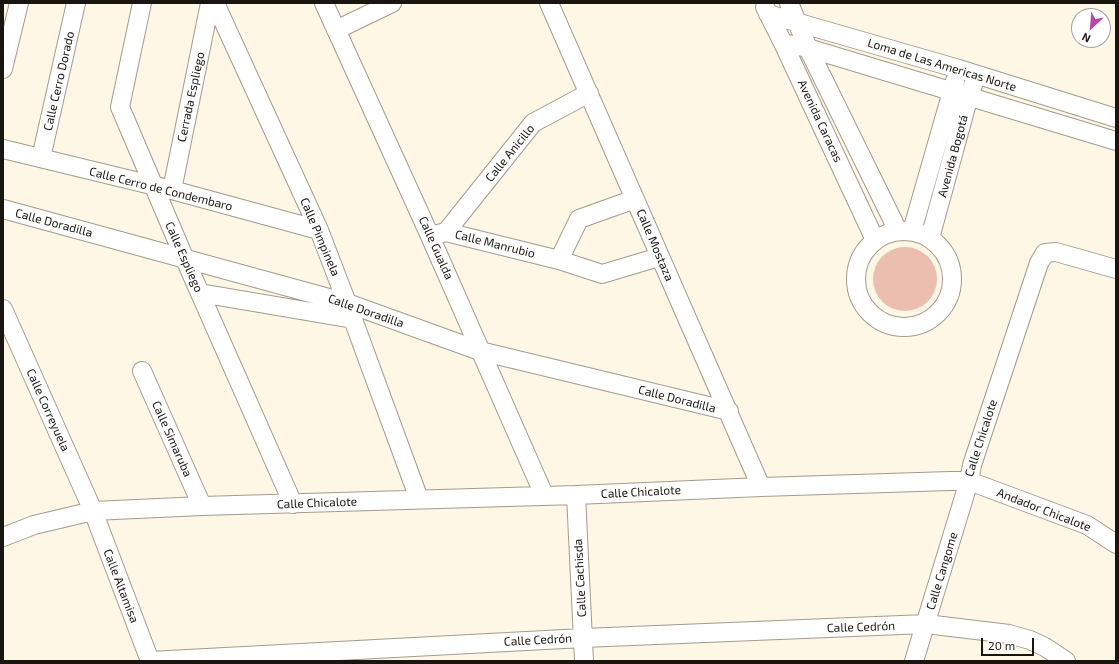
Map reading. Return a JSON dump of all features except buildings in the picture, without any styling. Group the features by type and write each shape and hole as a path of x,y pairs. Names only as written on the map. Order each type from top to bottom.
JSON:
{"street":[{"path":"3,69 19,3"},
{"name":"Calle Cerro Dorado","path":"41,158 76,3"},
{"name":"Calle Espliego","path":"142,3 120,107 153,186 293,504"},
{"name":"Cerrada Espliego","path":"172,190 210,3"},
{"name":"Calle Pimpinela","path":"215,3 319,230 419,499"},
{"name":"Calle Gualda","path":"324,3 438,234 480,351 544,495"},
{"path":"336,30 392,3"},
{"name":"Calle Mostaza","path":"549,3 761,487"},
{"name":"Avenida Caracas","path":"789,3 808,48 905,231"},
{"name":"Avenida Caracas","path":"766,9 784,43 875,240"},
{"name":"Loma de Las Americas Norte","path":"766,9 797,22 959,69 1116,118"},
{"name":"Loma de Las Americas Norte","path":"784,43 808,48 1116,141"},
{"name":"Avenida Bogotá","path":"905,231 959,69"},
{"name":"Avenida Bogotá","path":"930,238 969,96 977,75"},
{"name":"Calle Anicillo","path":"438,234 533,123 589,93"},
{"name":"Calle Cerro de Condembaro","path":"3,149 172,190 319,230"},
{"path":"559,260 579,220 635,199"},
{"name":"Calle Doradilla","path":"3,209 184,257 350,311 480,351 729,412"},
{"path":"905,231 930,238 942,249 950,262 953,277 951,292 945,307 934,318 921,325 906,328 890,326 876,320 865,309 858,295 855,280 857,265 864,251 875,240 886,234 905,231"},
{"name":"Calle Manrubio","path":"438,234 559,260 602,274 660,257"},
{"name":"Calle Chicalote","path":"3,537 34,525 93,511 202,506 969,481 974,458 1039,263 1042,258 1045,254 1056,252 1116,269"},
{"path":"200,293 350,311"},
{"name":"Calle Correyuela","path":"3,309 93,511"},
{"name":"Calle Simaruba","path":"142,371 202,506"},
{"name":"Andador Chicalote","path":"969,481 1087,525 1116,544"},
{"name":"Calle Cangome","path":"914,661 969,481"},
{"name":"Calle Cachisda","path":"576,495 584,661"},
{"name":"Calle Altamisa","path":"93,511 150,661"},
{"name":"Calle Cedrón","path":"150,661 583,638 926,624 1009,634 1030,640 1045,647 1066,661"}],"shaded area":[{"path":"905,247 923,253 931,261 937,279 931,297 923,305 905,311 887,305 879,297 873,279 879,261 887,253"}]}
